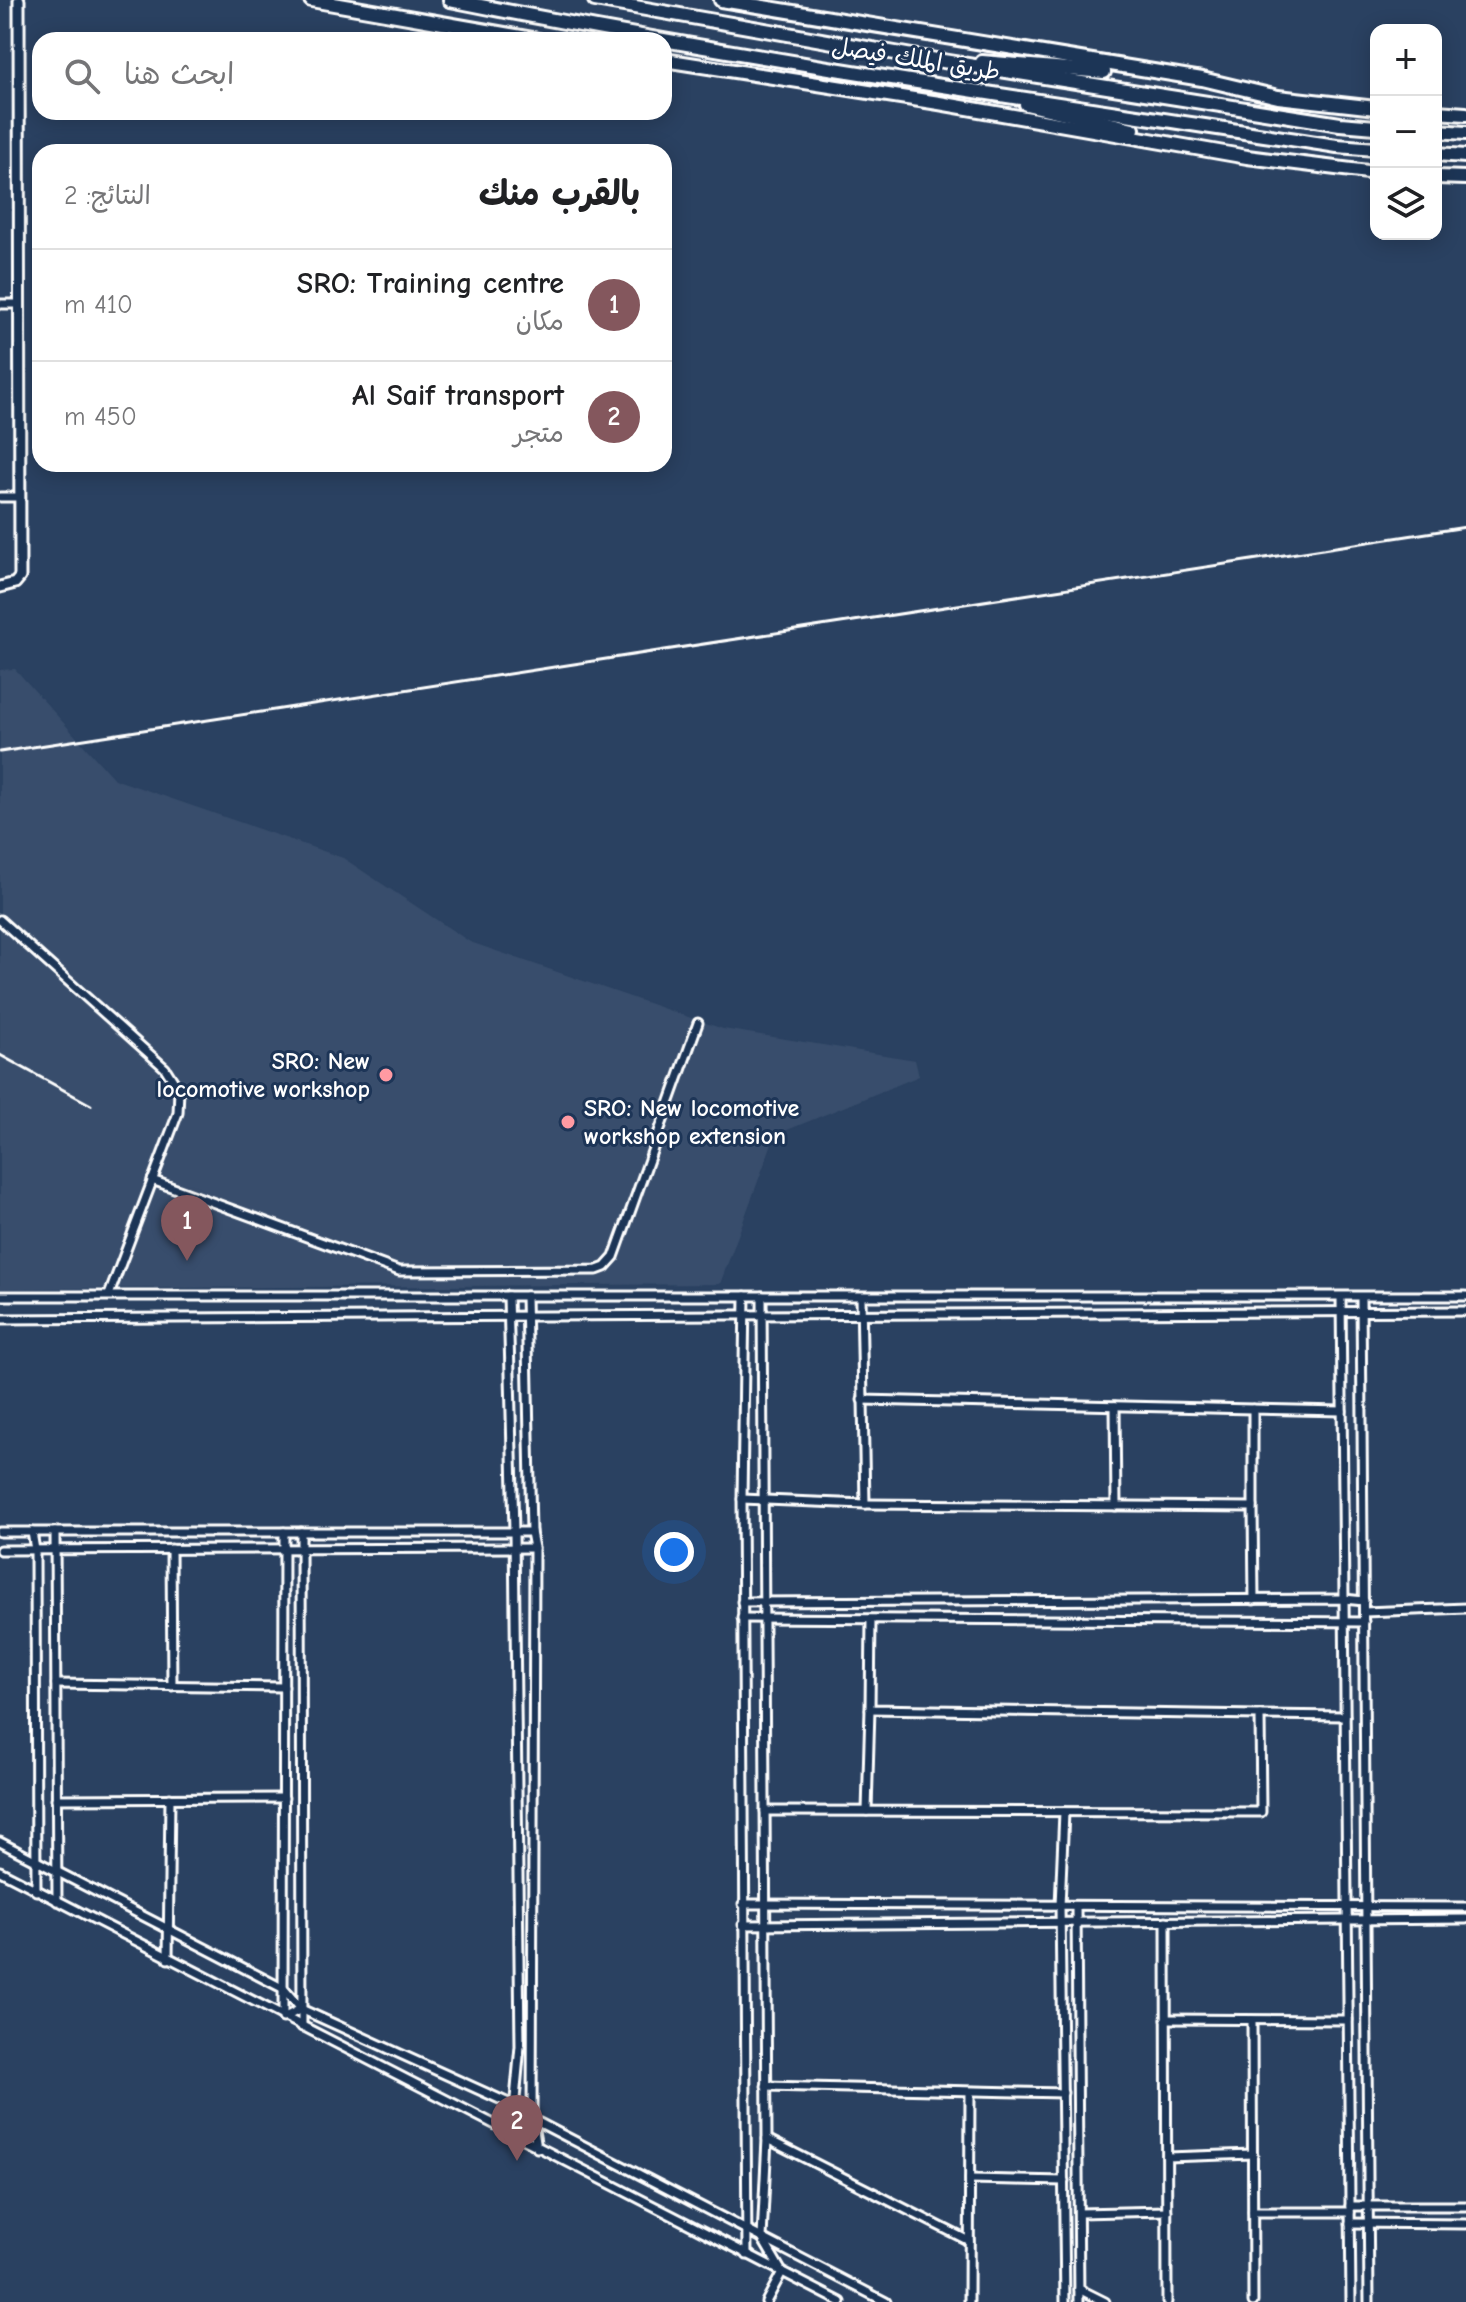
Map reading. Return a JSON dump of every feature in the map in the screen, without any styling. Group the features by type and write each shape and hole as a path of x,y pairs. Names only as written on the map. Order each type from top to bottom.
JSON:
{"main road":[{"path":"311,0 493,32"},
{"name":"طريق الملك فيصل","path":"450,0 619,32"},
{"name":"طريق الملك فيصل","path":"595,0 918,57 1370,126"},
{"path":"721,0 1202,79 1278,97 1370,107"},
{"name":"طريق الملك فيصل","path":"672,41 973,91 1370,149"},
{"path":"918,57 1202,79"},
{"path":"672,61 939,103 1247,157 1370,172"},
{"path":"973,91 1247,157"},
{"path":"1442,112 1466,114"},
{"path":"1442,131 1466,133"},
{"path":"1442,154 1466,156"},
{"path":"1442,177 1466,178"}],"street":[{"path":"0,587 15,583 20,577 18,0"},
{"path":"0,304 20,304"},
{"path":"0,497 20,497"},
{"path":"0,920 146,1050 176,1082 180,1105 109,1295"},
{"path":"152,1180 399,1271 597,1270 605,1267 614,1257 698,1023"},
{"path":"0,1296 1466,1296"},
{"path":"508,1296 520,2046 515,2137"},
{"path":"526,1296 531,1532 534,1548 532,2119 537,2148"},
{"path":"745,1296 742,1618 747,2255"},
{"path":"762,1296 767,2139 762,2238 782,2272"},
{"path":"861,1297 865,1504"},
{"path":"1341,1297 1351,2302"},
{"path":"1361,1297 1369,2302"},
{"path":"0,1319 1466,1311"},
{"path":"862,1400 1342,1411"},
{"path":"1115,1406 1116,1506"},
{"path":"1253,1409 1254,1600"},
{"path":"742,1499 865,1504 1253,1507"},
{"path":"0,1532 531,1532"},
{"path":"32,1532 35,1550 36,1891"},
{"path":"55,1532 57,1901"},
{"path":"283,2018 284,1532"},
{"path":"301,1532 302,2027"},
{"path":"0,1550 534,1548"},
{"path":"171,1549 172,1686"},
{"path":"742,1602 1364,1601"},
{"path":"1364,1612 1466,1608"},
{"path":"742,1618 1364,1622"},
{"path":"867,1811 871,1620"},
{"path":"36,1657 56,1656"},
{"path":"56,1684 284,1687"},
{"path":"870,1709 1345,1716"},
{"path":"765,1811 1261,1812 1260,1715"},
{"path":"168,1959 170,1798"},
{"path":"56,1799 284,1798"},
{"path":"1064,1812 1060,1906 1065,2302"},
{"path":"0,1842 284,1989 301,2009 515,2106 532,2119 886,2302"},
{"path":"0,1871 841,2302"},
{"path":"743,1904 1466,1907"},
{"path":"1076,1906 1079,2302"},
{"path":"743,1925 1466,1919"},
{"path":"1166,1921 1167,2302"},
{"path":"283,2018 301,2009"},
{"path":"1166,2019 1348,2020"},
{"path":"1252,2020 1253,2302"},
{"path":"766,2086 1063,2093"},
{"path":"969,2302 970,2092"},
{"path":"767,2139 969,2241"},
{"path":"1167,2157 1253,2154"},
{"path":"970,2179 1064,2181"},
{"path":"1253,2212 1369,2206 1466,2206"},
{"path":"1079,2213 1167,2211"},
{"path":"1350,2223 1466,2224"},
{"path":"766,2302 782,2272"},
{"path":"1079,2289 1105,2302"}],"shaded area":[{"path":"15,669 114,779 343,858 470,942 723,1029 915,1060 919,1076 775,1135 720,1284 0,1289 0,670"}],"railway":[{"path":"0,752 1466,527"},
{"path":"0,1055 91,1105"}],"place":[{"name":"SRO: New locomotive workshop","path":"386,1075"},
{"name":"SRO: New locomotive workshop extension","path":"568,1122"},
{"name":"SRO: Training centre","path":"187,1261"},
{"name":"Al Saif transport","path":"517,2161"}]}
